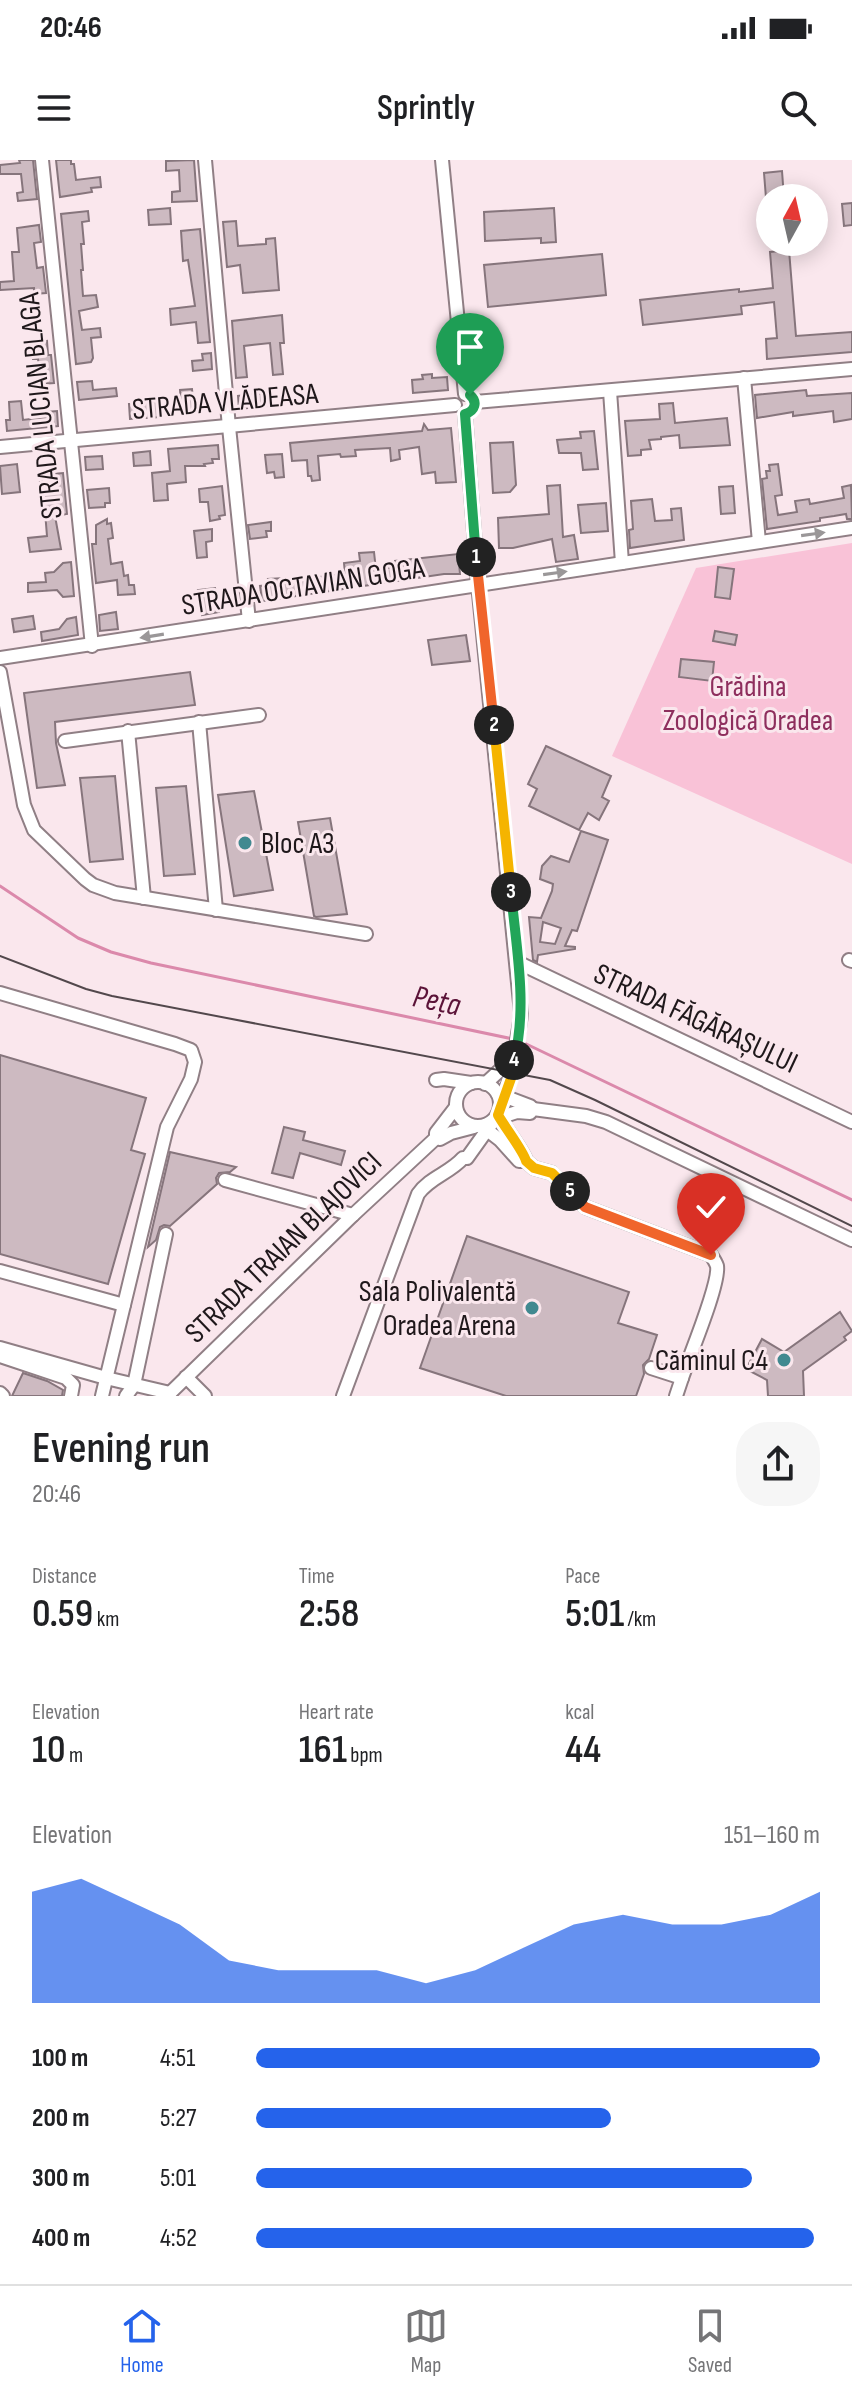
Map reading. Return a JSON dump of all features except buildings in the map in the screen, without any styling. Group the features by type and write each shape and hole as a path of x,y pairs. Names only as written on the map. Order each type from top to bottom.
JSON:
{"street":[{"name":"STRADA LUCIAN BLAGA","path":"42,160 92,646"},
{"path":"205,160 249,621"},
{"path":"442,160 470,398"},
{"path":"460,409 459,396 610,391 852,369"},
{"path":"744,378 759,542"},
{"path":"610,391 622,563"},
{"name":"STRADA VLĂDEASA","path":"0,447 460,409"},
{"name":"STRADA TRAIAN BLAJOVICI","path":"436,1138 440,1139 484,1115 515,1067 521,1013 460,409"},
{"name":"STRADA OCTAVIAN GOGA","path":"0,658 852,528"},
{"path":"0,672 24,805 34,830 93,885 115,893 366,934"},
{"path":"65,741 259,715"},
{"path":"199,722 216,910"},
{"path":"128,731 144,898"},
{"name":"STRADA FĂGĂRAȘULUI","path":"517,962 852,1122"},
{"path":"0,993 175,1044 191,1050 195,1062 191,1079 167,1127 102,1396"},
{"path":"343,1396 418,1194 428,1181 467,1158 484,1115 485,1084 515,1059"},
{"path":"485,1084 438,1080 484,1115 530,1113 533,1109"},
{"path":"471,1083 459,1094 514,1142 526,1156 526,1161 534,1168 557,1177 585,1207 704,1251 714,1260 716,1275 705,1316 676,1396"},
{"path":"463,1158 466,1143 484,1115 530,1106 533,1109 586,1116 614,1125 852,1240"},
{"name":"STRADA TRAIAN BLAJOVICI","path":"168,1395 436,1138 436,1133 484,1115"},
{"path":"225,1180 353,1215"},
{"path":"130,1390 166,1234"},
{"path":"0,1271 124,1305"},
{"path":"0,1348 106,1378 130,1390 168,1395"},
{"path":"0,1356 66,1378 73,1385 72,1396"},
{"path":"651,1368 682,1378"},
{"path":"186,1377 205,1396"}],"green space":[{"name":"Grădina Zoologică Oradea","path":"852,543 852,864 612,756 696,568"}],"waterway":[{"name":"Peța","path":"0,886 78,938 111,952 513,1039"},
{"name":"Peța","path":"520,1041 852,1200"}],"tram line":[{"path":"0,956 112,996 550,1080 852,1226"}],"place":[{"name":"Bloc A3","path":"245,843"},
{"name":"Sala Polivalentă Oradea Arena","path":"532,1308"},
{"name":"Căminul C4","path":"784,1360"}],"route":[{"path":"470,395 475,405 472,411 465,414 478,584 521,1013 516,1063 498,1115 526,1156 526,1161 534,1168 552,1173 585,1207 711,1255"}]}
